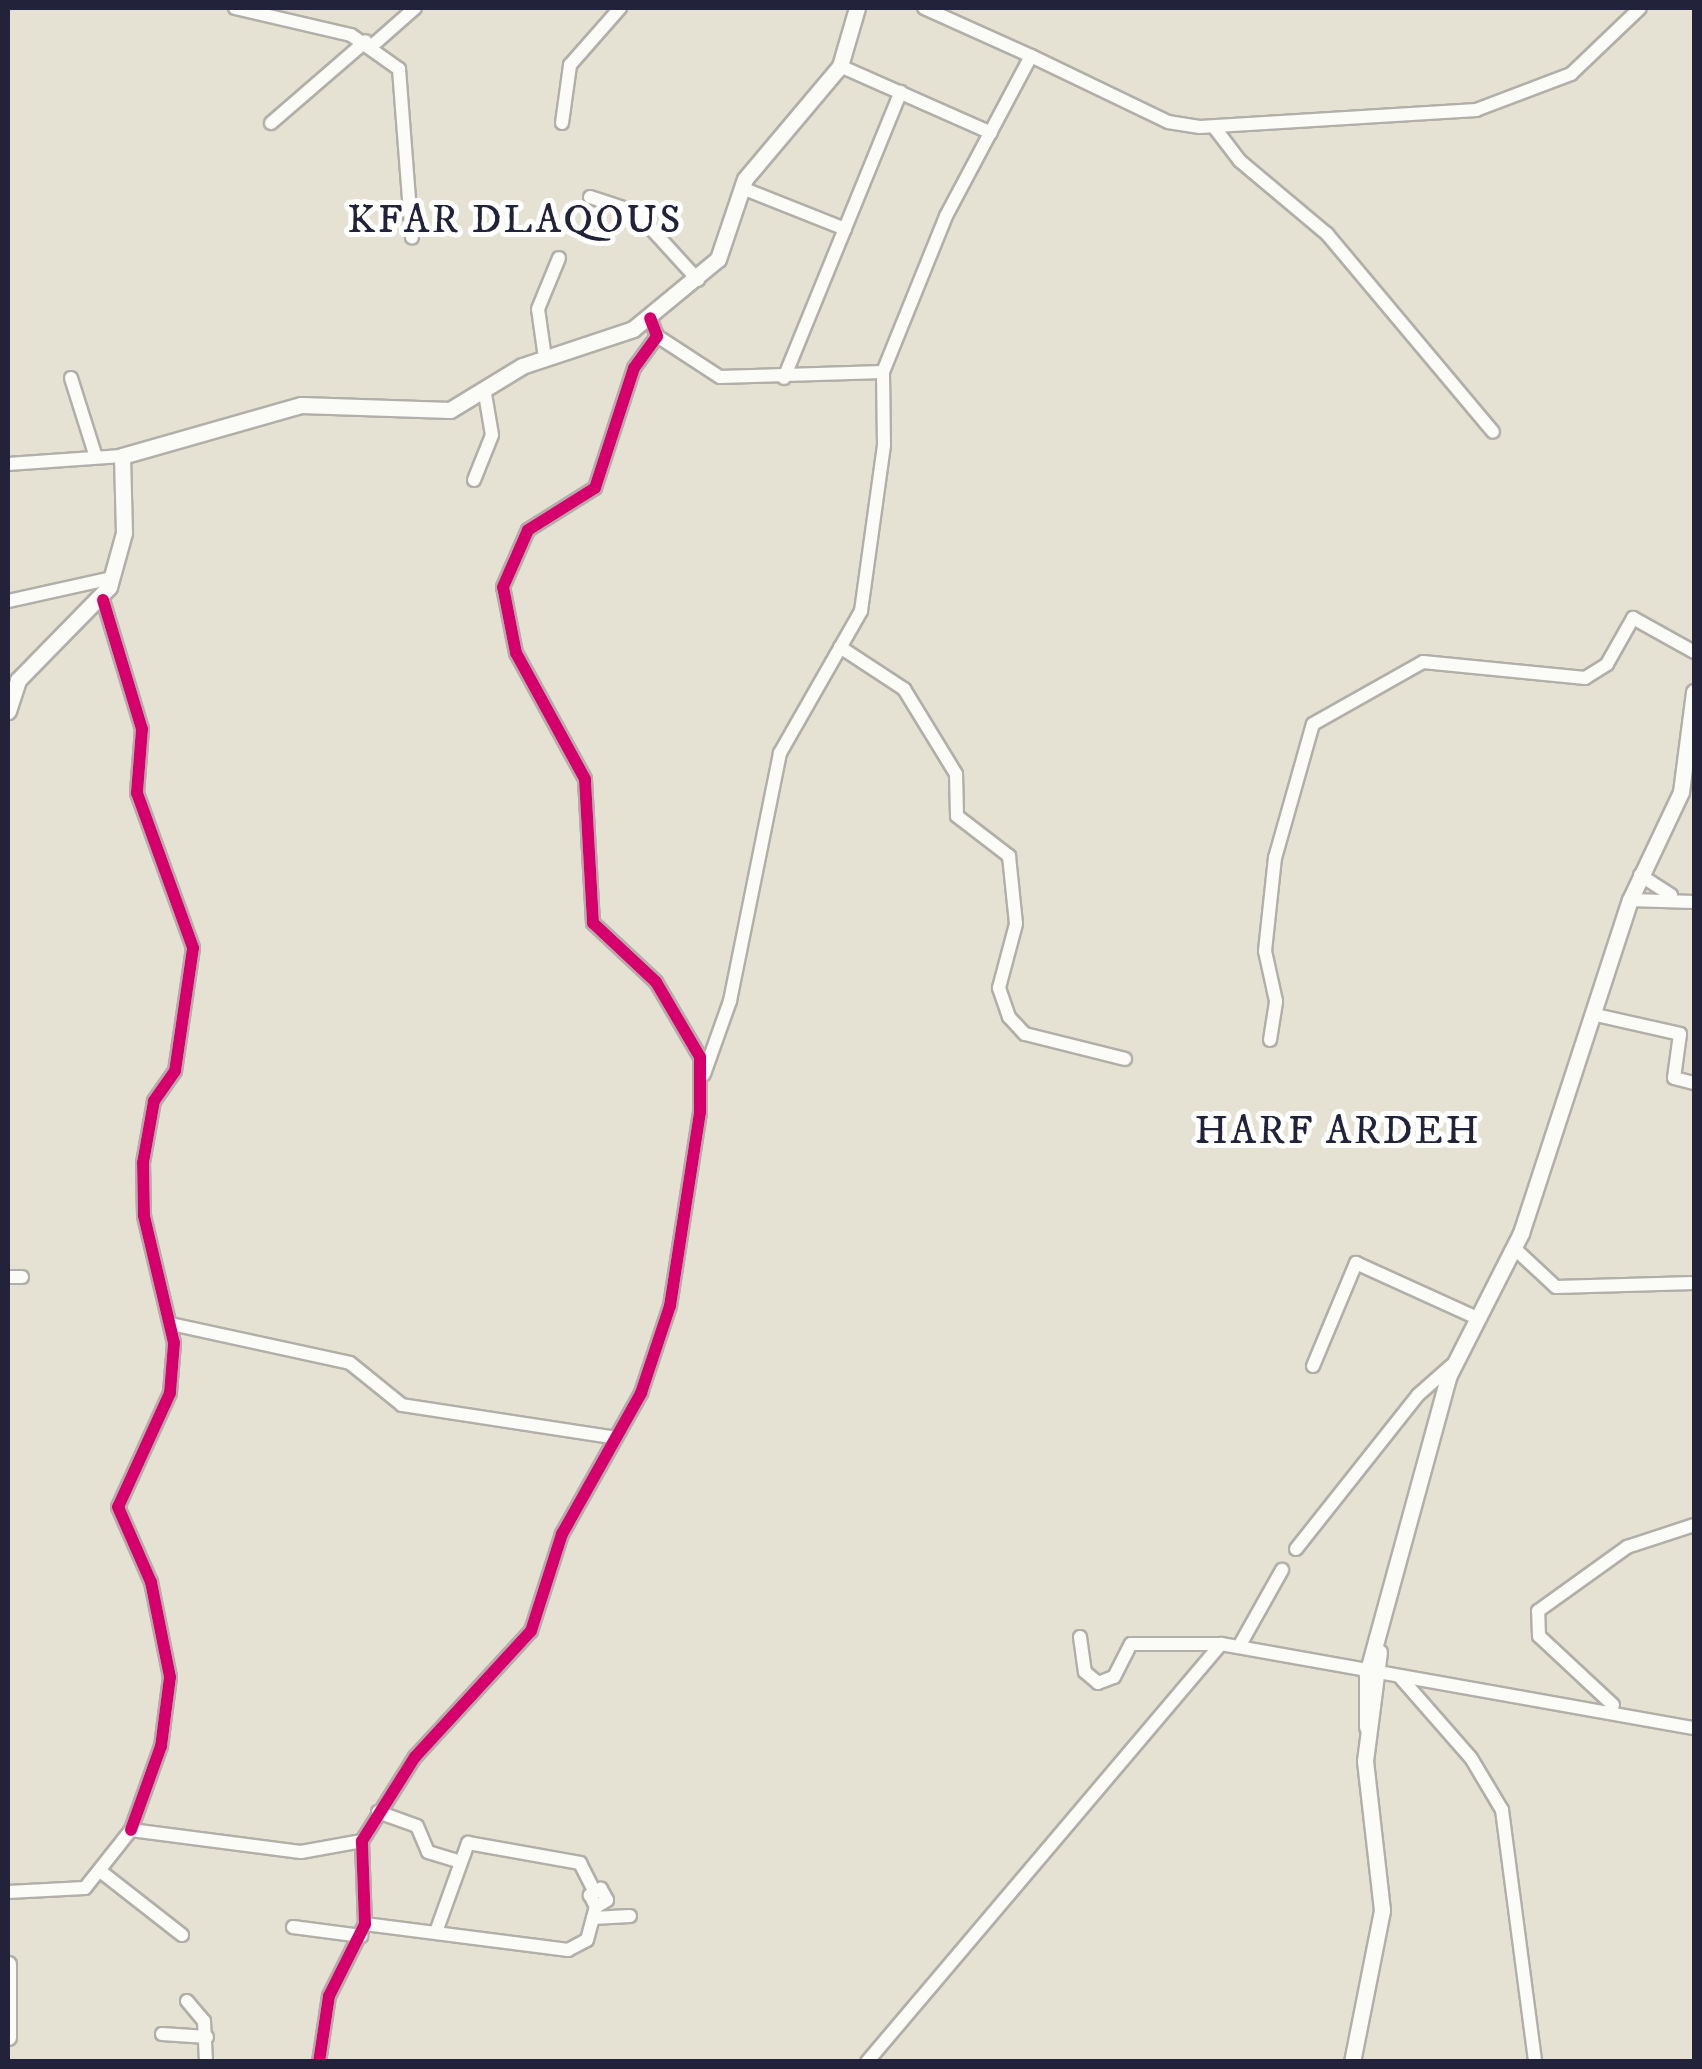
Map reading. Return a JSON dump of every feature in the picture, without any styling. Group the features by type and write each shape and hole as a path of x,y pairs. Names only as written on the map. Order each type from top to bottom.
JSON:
{"main road":[{"path":"8,711 18,680 103,600 125,521 122,456 301,405 430,411 485,394 545,358 650,318 698,280 724,248 742,188 768,143 840,66 857,8"},
{"path":"1352,2062 1382,1910 1367,1727 1379,1646 1454,1364 1514,1248 1596,1015 1630,900 1681,792 1694,692"},
{"path":"8,1964 8,2037"}],"street":[{"path":"234,8 370,43 401,74 412,237"},
{"path":"270,123 415,8"},
{"path":"562,123 570,65 620,8"},
{"path":"924,8 1168,122 1214,127 1500,106 1570,74 1640,8"},
{"path":"319,2062 329,1996 363,1930 362,1841 378,1812 531,1631 562,1534 612,1437 641,1393 668,1321 702,1077 730,1001 780,752 840,647 864,594 885,438 883,372 946,216 1030,56"},
{"path":"840,66 991,134"},
{"path":"784,378 901,92"},
{"path":"1214,127 1240,161 1328,234 1493,432"},
{"path":"742,188 845,229"},
{"path":"590,197 636,212 698,280"},
{"path":"545,358 538,309 559,258"},
{"path":"650,318 657,336 706,373 784,378 883,372"},
{"path":"657,336 634,368 595,488 519,540 504,601 516,653 585,779 593,922 656,982 695,1045 702,1077"},
{"path":"70,378 95,454"},
{"path":"474,480 492,435 485,394"},
{"path":"8,464 95,454 122,456"},
{"path":"8,601 112,578"},
{"path":"8,1892 78,1889 104,1874 131,1830 161,1746 170,1678 151,1582 118,1507 170,1393 171,1324 144,1216 143,1163 154,1101 176,1072 193,948 137,793 140,719 103,600"},
{"path":"1270,1040 1276,1002 1265,951 1274,858 1313,724 1423,662 1585,678 1606,664 1634,618 1694,652"},
{"path":"840,647 904,689 956,774 960,821 1012,862 1016,924 998,988 1009,1017 1025,1034 1125,1058"},
{"path":"1640,876 1694,902"},
{"path":"1630,900 1694,902"},
{"path":"1596,1015 1680,1034 1674,1078 1694,1083"},
{"path":"1514,1248 1556,1288 1694,1283"},
{"path":"1314,1366 1356,1263 1477,1318"},
{"path":"171,1324 350,1363 402,1405 612,1437"},
{"path":"1296,1549 1418,1395 1454,1364"},
{"path":"1614,1707 1539,1636 1538,1612 1627,1548 1694,1526"},
{"path":"1242,1644 1282,1570"},
{"path":"1080,1638 1085,1672 1098,1684 1114,1677 1132,1644 1242,1644 1373,1676 1614,1707 1694,1728"},
{"path":"867,2062 1221,1644"},
{"path":"1400,1678 1472,1758 1502,1810 1535,2062"},
{"path":"378,1812 418,1826 428,1852 458,1861"},
{"path":"131,1830 258,1850 362,1841"},
{"path":"293,1927 436,1932 568,1950 587,1940 594,1912 607,1896 594,1890 580,1863 475,1842 458,1861 436,1932"},
{"path":"104,1874 182,1935"},
{"path":"594,1912 630,1916"},
{"path":"187,2001 207,2038 206,2062"},
{"path":"162,2034 207,2038"}],"cycle path":[{"path":"319,2062 329,1996 365,1924 362,1841 415,1757 531,1631 562,1534 641,1393 670,1306 700,1113 700,1057 656,982 593,923 585,779 516,653 503,587 528,530 595,488 634,368 657,336 650,318"},
{"path":"103,600 142,729 137,793 193,948 175,1071 154,1101 143,1163 144,1216 174,1343 170,1393 118,1507 151,1582 170,1677 161,1746 131,1830"}],"district":[{"name":"KFAR DLAQOUS","path":"515,221"},
{"name":"HARF ARDEH","path":"1338,1132"}]}
